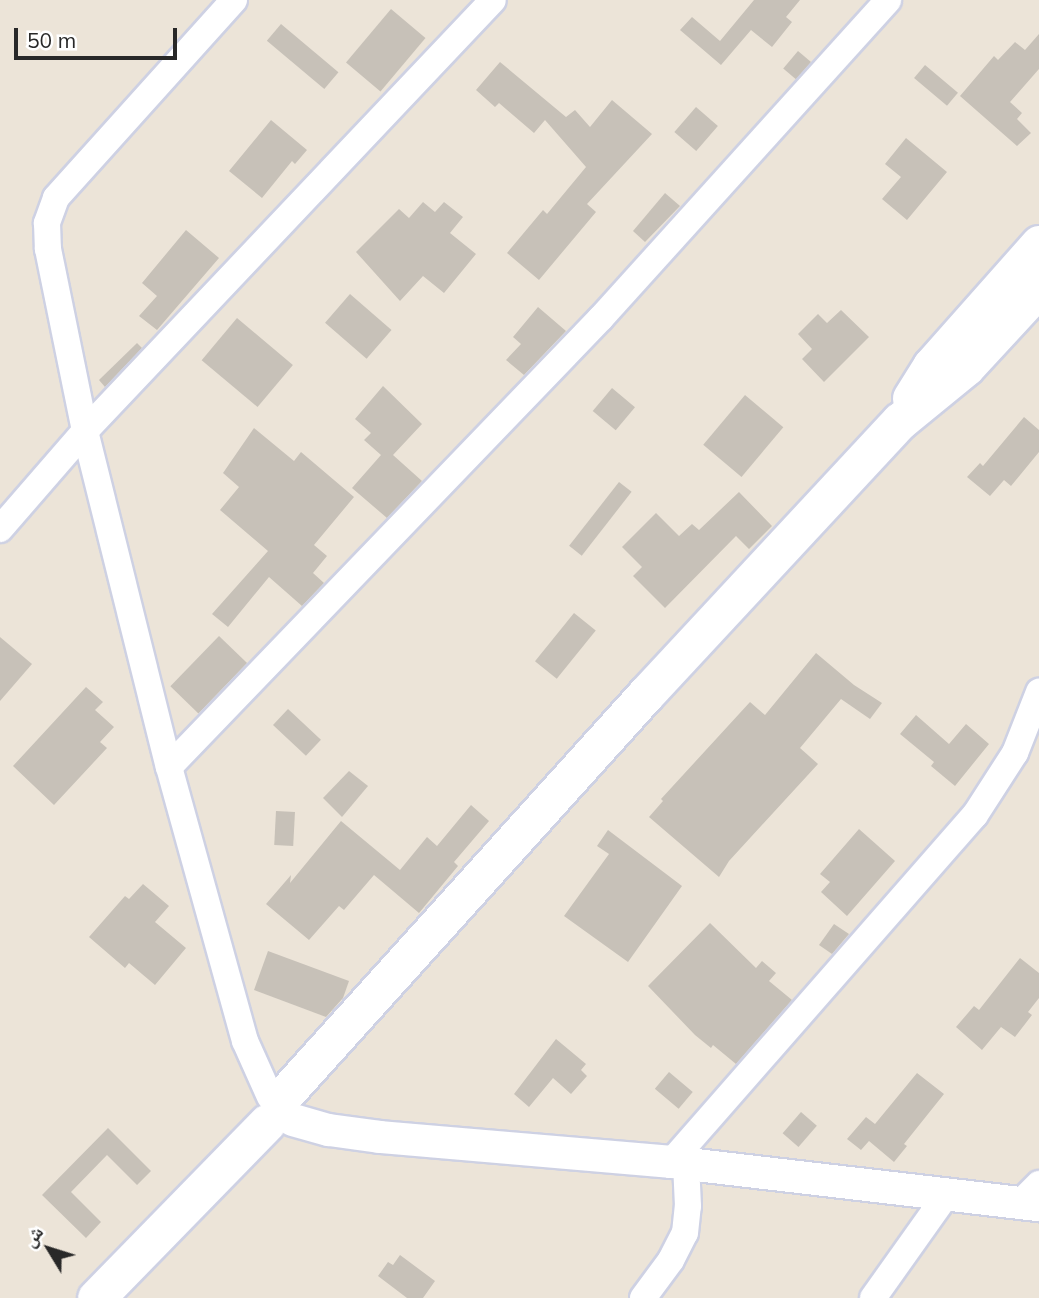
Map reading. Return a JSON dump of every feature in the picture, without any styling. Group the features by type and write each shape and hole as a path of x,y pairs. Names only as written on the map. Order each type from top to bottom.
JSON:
{"main road":[{"path":"900,421 931,366 1039,244"},
{"path":"96,1298 278,1109 599,746 900,421 966,367 1039,288"}],"street":[{"path":"234,0 56,198 47,223 48,249 86,431 169,767 245,1041 278,1109 329,1130 380,1137 678,1163 947,1194 1033,1197"},
{"path":"0,529 86,431 493,0"},
{"path":"169,767 601,318 888,0"},
{"path":"678,1163 975,815 1014,753 1039,692"},
{"path":"643,1298 671,1260 685,1233 688,1206 678,1163"},
{"path":"873,1298 947,1194"}],"building":[{"path":"754,0 800,0 786,17 792,22 772,47 751,30 721,65 680,30 692,17 720,41"},
{"path":"391,9 425,38 380,92 346,63"},
{"path":"281,24 338,72 324,89 267,41"},
{"path":"1039,34 1039,69 1010,102 1022,113 1017,119 1031,133 1017,146 960,96 994,56 998,60 1015,42 1025,50"},
{"path":"798,51 811,62 796,80 783,69"},
{"path":"500,62 566,117 575,110 590,127 612,100 652,134 587,204 596,212 539,280 507,253 543,210 547,214 586,167 545,120 534,133 499,103 495,107 476,90"},
{"path":"925,65 958,93 947,106 914,78"},
{"path":"696,107 718,126 696,151 674,132"},
{"path":"271,120 307,150 295,164 292,161 262,198 229,171"},
{"path":"906,138 947,172 907,220 882,199 901,177 885,164"},
{"path":"665,193 680,206 645,242 633,231"},
{"path":"423,202 435,212 444,202 463,217 450,233 476,254 444,293 423,276 400,301 356,252 399,209 409,218"},
{"path":"186,230 219,258 157,330 139,316 157,296 142,283"},
{"path":"350,294 392,330 367,359 325,323"},
{"path":"538,307 566,331 524,375 506,360 521,344 513,337"},
{"path":"841,310 869,337 824,382 802,359 812,349 798,334 818,314 827,323"},
{"path":"237,318 293,365 258,407 202,360"},
{"path":"137,343 142,348 105,387 99,380"},
{"path":"383,386 422,424 393,455 422,481 387,518 352,488 381,455 364,440 371,433 355,419"},
{"path":"612,388 635,407 616,430 593,411"},
{"path":"745,395 783,427 742,477 703,445"},
{"path":"1024,417 1039,430 1039,452 1011,486 1004,480 990,496 967,477 980,463 983,466"},
{"path":"254,428 294,461 301,452 354,497 314,545 327,556 313,573 324,583 302,606 269,577 228,627 212,614 268,551 220,510 239,487 223,473"},
{"path":"619,482 632,492 582,556 569,546"},
{"path":"739,492 772,526 749,549 736,536 665,608 633,576 642,567 622,547 656,513 679,536 692,524 699,530"},
{"path":"574,613 596,631 557,679 535,661"},
{"path":"219,636 247,663 198,713 170,686"},
{"path":"0,637 32,664 0,701"},
{"path":"816,653 854,685 882,703 870,719 841,699 800,748 818,764 729,861 719,877 649,817 663,801 661,799 750,702 765,715"},
{"path":"86,687 103,702 95,710 114,727 100,742 107,748 54,805 13,766"},
{"path":"288,709 321,740 306,756 273,725"},
{"path":"916,715 949,744 966,724 989,744 955,786 931,766 934,762 900,734"},
{"path":"349,771 368,786 342,817 323,798"},
{"path":"471,805 489,821 454,862 458,866 419,913 374,875 344,910 339,906 309,940 266,904 291,875 290,883 341,821 400,870 427,837 437,846"},
{"path":"276,811 295,812 293,846 274,845"},
{"path":"859,829 895,861 847,916 821,892 830,882 820,874"},
{"path":"608,830 682,886 628,962 564,916 609,854 597,846"},
{"path":"143,884 169,906 155,922 186,948 155,985 129,963 125,968 89,937 125,896 129,899"},
{"path":"710,923 756,968 762,961 776,973 769,981 792,1000 736,1064 713,1045 711,1048 695,1035 648,986"},
{"path":"834,924 849,934 832,954 819,945"},
{"path":"268,951 349,981 343,998 326,1017 254,990"},
{"path":"1020,958 1039,973 1039,998 1028,1012 1032,1015 1015,1037 1001,1027 982,1050 956,1027 974,1006 979,1010"},
{"path":"556,1039 586,1064 581,1070 587,1076 571,1094 553,1078 529,1107 514,1094"},
{"path":"669,1072 693,1092 679,1109 655,1089"},
{"path":"917,1073 944,1094 904,1144 907,1146 894,1162 869,1141 861,1150 847,1139 866,1117 875,1124"},
{"path":"801,1112 817,1126 798,1147 783,1133"},
{"path":"108,1128 151,1171 137,1185 107,1155 71,1192 101,1222 86,1238 42,1195"},
{"path":"400,1255 435,1281 423,1298 407,1298 378,1276 388,1262 393,1265"}]}
